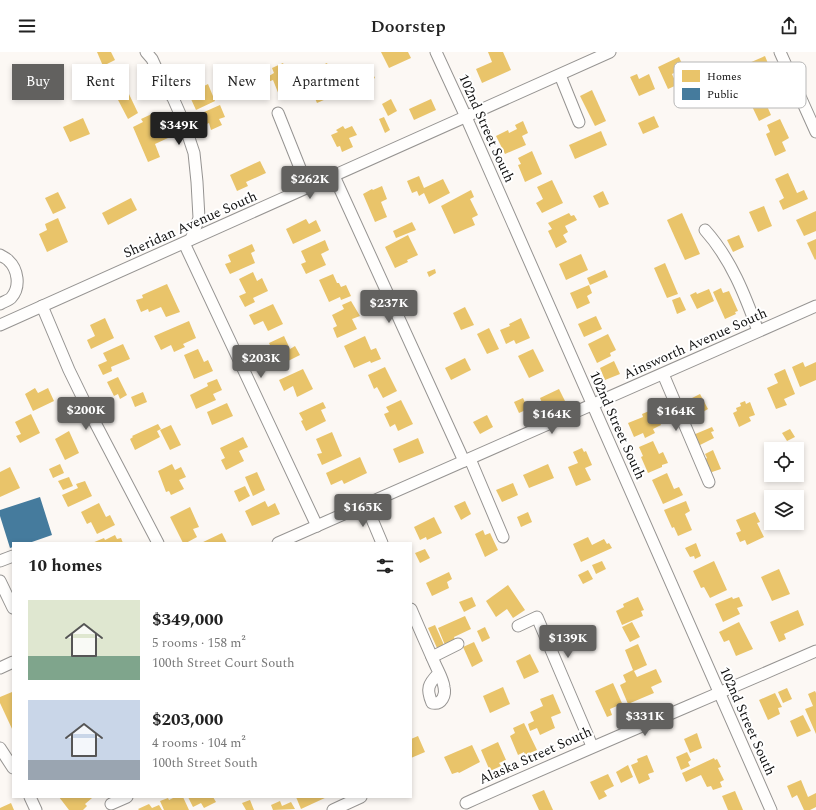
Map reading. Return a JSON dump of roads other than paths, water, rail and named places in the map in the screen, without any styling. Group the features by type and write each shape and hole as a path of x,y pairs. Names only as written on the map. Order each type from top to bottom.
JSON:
{"street":[{"name":"102nd Street South","path":"436,52 771,810"},
{"name":"Sheridan Avenue South","path":"0,325 610,52"},
{"path":"780,52 784,62"},
{"path":"149,56 164,85 173,98 184,123 194,153 199,218 188,241 317,526"},
{"path":"560,75 579,122"},
{"path":"805,108 816,132"},
{"path":"278,113 308,188"},
{"path":"334,176 503,537"},
{"path":"705,230 718,244 741,286 758,332"},
{"path":"0,255 8,260 16,269 18,279 16,289 11,298 0,304"},
{"path":"42,306 69,370 90,413 157,542"},
{"name":"Ainsworth Avenue South","path":"280,542 816,306"},
{"path":"663,374 709,482"},
{"path":"366,504 382,542"},
{"path":"0,561 12,556"},
{"path":"0,581 12,606"},
{"path":"412,611 438,673"},
{"path":"518,626 537,617 592,746"},
{"path":"432,657 458,644"},
{"name":"Alaska Street South","path":"466,802 592,746 816,651"},
{"path":"0,668 12,662"},
{"path":"0,748 12,766"},
{"path":"30,798 36,810"},
{"path":"111,804 125,798"},
{"path":"340,808 359,798"}]}
